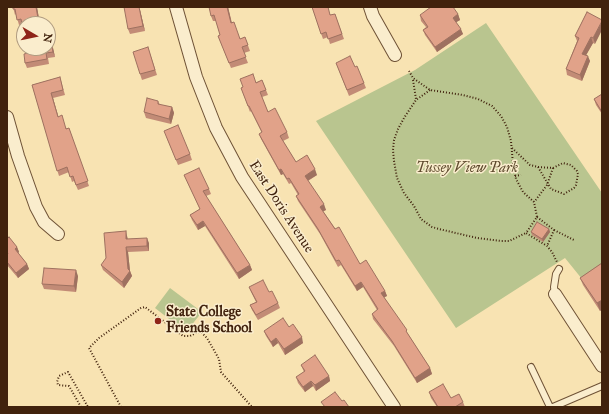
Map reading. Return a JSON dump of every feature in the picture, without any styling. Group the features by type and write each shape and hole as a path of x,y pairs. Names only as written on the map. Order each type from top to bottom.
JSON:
{"street":[{"name":"East Doris Avenue","path":"176,7 196,77 216,128 242,177 394,407"},
{"path":"370,7 373,16 395,55"},
{"path":"7,117 18,156 36,207 44,222 58,234"},
{"path":"555,294 602,366"}],"lane":[{"path":"555,294 554,287 556,274 559,267"},
{"path":"531,367 552,407 602,386"}],"path":[{"path":"408,71 413,78 430,90 468,96 492,106 498,112 504,120 510,135 515,176 519,187 534,202 537,217 554,230 574,240"},
{"path":"413,78 416,100"},
{"path":"430,90 416,100 398,129 394,145 394,161 397,178 400,186 421,219 432,227 477,238 509,241 526,233 537,217"},
{"path":"512,148 528,164 538,167 553,168 563,163 571,165 578,172 576,185 570,192 564,194 551,189 547,185 538,167"},
{"path":"534,202 547,185 553,168"},
{"path":"515,176 521,175"},
{"path":"547,246 554,230"},
{"path":"526,233 547,246 552,252 559,267"},
{"path":"121,407 89,348 99,338 141,308 145,307 183,336 190,336 198,332 202,332 219,359 221,372 252,407"},
{"path":"81,407 70,386 58,385 57,382 59,376 68,372 88,407"}],"green space":[{"name":"Tussey View Park","path":"486,23 602,193 602,266 582,279 565,258 456,328 316,121 415,70"},
{"path":"170,288 202,312 186,332 155,308"}],"building":[{"path":"13,7 36,7 38,16 16,16 15,9 13,9"},
{"path":"124,7 139,7 143,26 128,29"},
{"path":"209,7 227,7 231,23 234,22 240,39 245,37 248,45 242,47 246,57 229,63 218,36 220,35 214,15 211,16"},
{"path":"312,7 328,7 330,15 335,14 342,34 328,39 326,32 321,34"},
{"path":"431,7 453,7 458,14 453,18 461,29 435,47 423,30 428,27 420,15"},
{"path":"587,12 602,21 582,54 588,56 580,75 566,69 579,38 575,36"},
{"path":"148,47 155,70 140,74 133,52"},
{"path":"24,56 46,56 47,59 25,63"},
{"path":"350,56 355,67 357,66 364,83 347,90 336,63"},
{"path":"253,74 256,83 262,80 266,90 260,92 268,112 275,108 287,132 280,136 296,162 307,155 315,169 305,176 324,204 320,207 335,229 339,227 360,264 366,260 385,291 381,293 407,330 406,331 430,368 415,378 392,341 372,314 378,309 361,282 355,286 339,260 336,261 318,229 296,196 299,194 289,178 287,179 281,169 279,170 259,134 262,132 248,106 241,88 243,87 240,79"},
{"path":"60,77 63,90 51,93 58,117 62,115 66,129 69,128 88,181 76,185 73,176 70,177 67,167 57,171 32,85"},
{"path":"602,94 602,112 594,99"},
{"path":"147,98 158,101 158,104 172,107 169,119 144,112"},
{"path":"178,125 190,154 176,160 164,131"},
{"path":"199,168 209,189 203,191 250,265 237,273 203,221 197,225 190,215 200,209 184,175"},
{"path":"537,222 549,229 542,239 531,232"},
{"path":"126,231 126,239 147,238 147,246 126,247 128,269 130,271 122,282 101,265 106,258 104,233"},
{"path":"9,237 17,247 15,249 27,264 16,273 7,262 7,239"},
{"path":"602,263 602,300 597,303 580,278"},
{"path":"44,268 76,270 74,286 42,284"},
{"path":"263,280 269,292 272,291 278,303 256,315 250,305 257,302 249,287"},
{"path":"283,318 289,327 293,324 302,337 284,349 276,338 271,342 264,331"},
{"path":"315,355 329,376 315,385 311,381 303,387 296,377 305,371 301,365"},
{"path":"443,384 451,398 459,394 463,402 455,407 438,407 429,392"},
{"path":"335,392 349,407 325,407 321,402"}],"place":[{"name":"State College Friends School","path":"158,321"}]}
